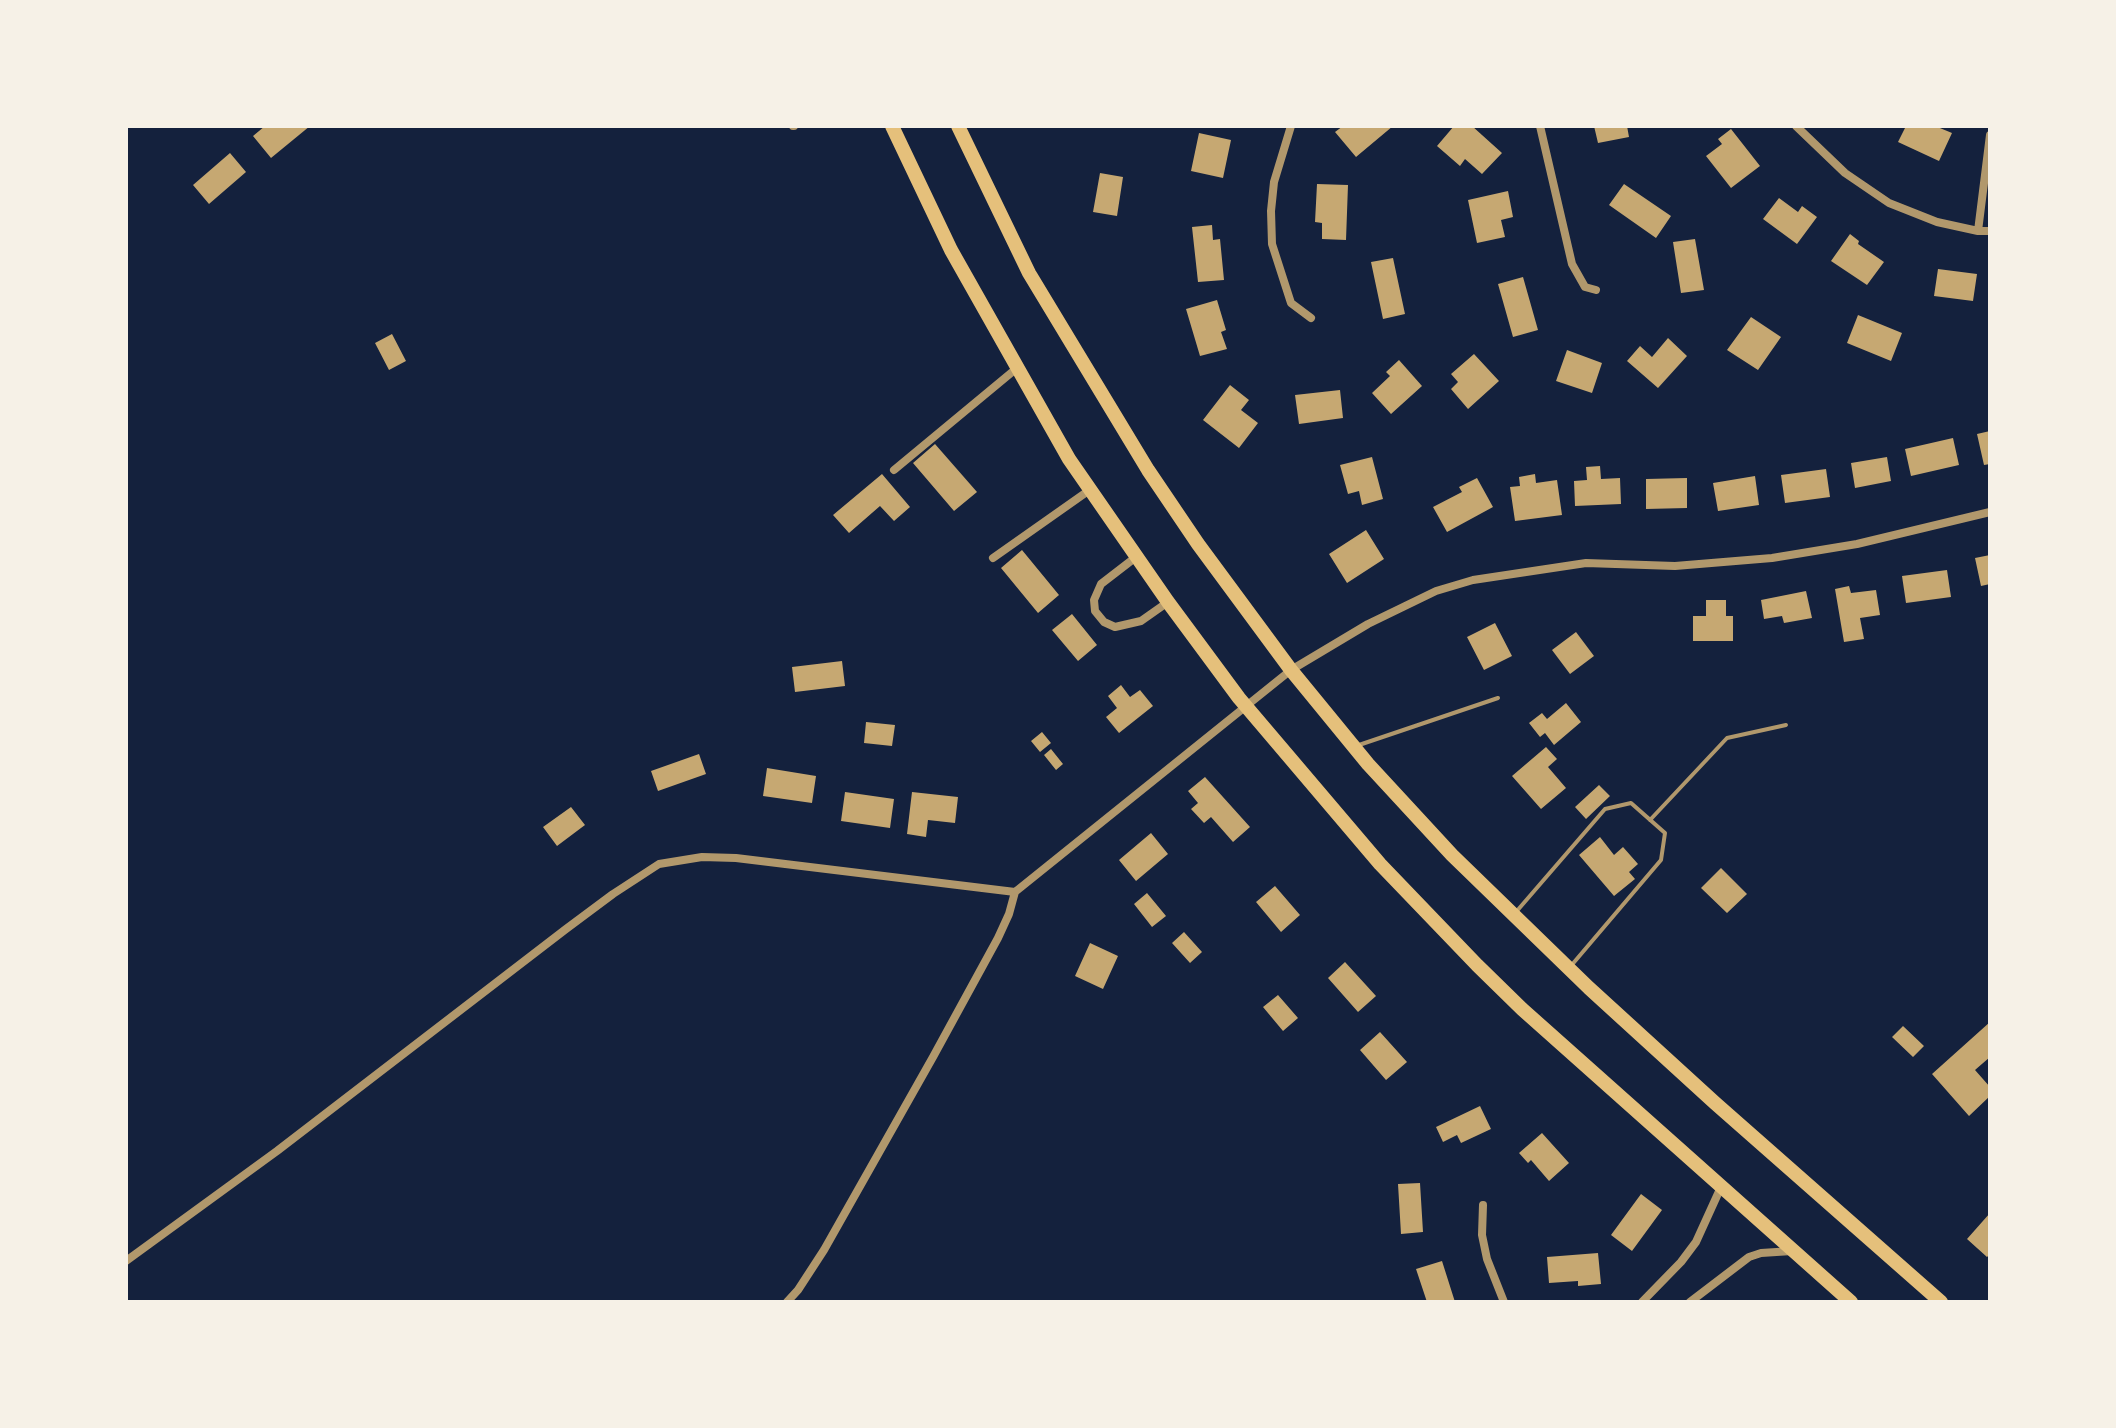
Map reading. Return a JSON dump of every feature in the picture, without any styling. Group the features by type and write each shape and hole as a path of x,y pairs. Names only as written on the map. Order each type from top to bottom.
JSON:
{"highway":[{"path":"892,126 951,250 1069,459 1168,602 1246,707 1380,864 1477,965 1522,1009 1851,1302"},
{"path":"958,126 993,204 1067,339 1176,512 1291,670 1353,746 1411,811 1568,968 1715,1103 1941,1302"}],"street":[{"path":"1291,126 1274,182 1272,244 1291,303 1311,318"},
{"path":"1540,126 1572,264 1585,287 1596,290"},
{"path":"1796,126 1845,173 1889,203 1937,222 1990,231"},
{"path":"1978,231 1990,135"},
{"path":"894,470 1017,368"},
{"path":"993,558 1091,489"},
{"path":"787,1302 824,1250 933,1057 1003,926 1015,892 1291,670 1405,605 1436,591 1473,580 1586,563 1675,566 1772,558 1857,544 1990,512"},
{"path":"1136,557 1101,584 1094,600 1095,611 1104,622 1115,627 1141,621 1168,602"},
{"path":"126,1261 277,1151 566,929 659,864 702,857 736,858 1015,892"},
{"path":"1642,1302 1696,1242 1721,1187"},
{"path":"1483,1205 1482,1235 1487,1259 1504,1302"},
{"path":"1690,1302 1749,1257 1792,1251"},
{"path":"1651,1293 1660,1302"}],"lane":[{"path":"1353,746 1498,698"},
{"path":"1650,820 1727,738 1786,725"},
{"path":"1513,915 1605,809 1631,803 1665,833 1661,860 1568,968"}],"building":[{"path":"265,126 310,126 271,158 253,136"},
{"path":"1343,126 1393,126 1356,157 1335,132"},
{"path":"1454,126 1472,126 1502,153 1482,174 1465,159 1460,166 1437,146"},
{"path":"1594,126 1627,126 1629,137 1598,143"},
{"path":"1906,126 1935,126 1952,133 1939,161 1898,142"},
{"path":"1731,129 1760,166 1731,188 1706,156 1722,144 1718,139"},
{"path":"1199,133 1231,140 1223,178 1191,171"},
{"path":"230,153 246,172 209,204 193,185"},
{"path":"1100,173 1123,177 1117,216 1093,212"},
{"path":"1317,184 1348,185 1346,240 1322,239 1322,223 1315,222"},
{"path":"1624,184 1671,216 1656,238 1609,205"},
{"path":"1508,191 1513,217 1501,220 1505,237 1477,243 1468,200"},
{"path":"1779,198 1798,212 1802,206 1817,217 1797,244 1763,219"},
{"path":"1212,225 1213,240 1220,239 1224,280 1198,282 1192,227"},
{"path":"1850,234 1859,241 1858,244 1884,262 1867,285 1831,261"},
{"path":"1695,239 1704,290 1681,293 1673,242"},
{"path":"1393,258 1405,314 1383,319 1371,262"},
{"path":"1938,269 1977,274 1973,301 1934,296"},
{"path":"1523,277 1538,330 1513,337 1498,284"},
{"path":"1217,300 1226,330 1221,332 1227,349 1200,356 1186,309"},
{"path":"1858,315 1902,333 1891,361 1847,343"},
{"path":"1751,317 1781,337 1758,370 1727,350"},
{"path":"392,334 406,361 389,370 375,343"},
{"path":"1668,338 1687,356 1658,388 1627,361 1640,346 1652,357"},
{"path":"1567,350 1602,363 1592,393 1556,381"},
{"path":"1474,354 1499,381 1468,409 1451,389 1458,382 1451,374"},
{"path":"1399,360 1422,386 1391,414 1372,393 1390,376 1386,372"},
{"path":"1230,385 1249,400 1241,410 1258,423 1239,448 1203,420"},
{"path":"1340,390 1343,418 1299,424 1295,395"},
{"path":"1990,431 1990,464 1984,465 1977,434"},
{"path":"1953,438 1959,465 1911,476 1905,449"},
{"path":"935,444 977,492 954,511 913,463"},
{"path":"1372,457 1383,499 1362,505 1359,491 1348,494 1340,465"},
{"path":"1887,457 1891,481 1855,488 1851,463"},
{"path":"1600,466 1601,479 1620,478 1621,504 1575,506 1574,481 1587,480 1586,467"},
{"path":"1826,469 1830,497 1785,503 1781,475"},
{"path":"882,474 910,507 894,521 880,506 849,533 833,515"},
{"path":"1535,474 1536,483 1557,480 1562,515 1515,521 1510,487 1520,486 1519,477"},
{"path":"1755,476 1759,505 1718,511 1713,483"},
{"path":"1477,478 1493,507 1447,532 1433,507 1462,492 1459,487"},
{"path":"1687,478 1687,508 1646,509 1646,479"},
{"path":"1366,530 1384,559 1347,583 1329,554"},
{"path":"1022,550 1059,595 1038,613 1001,568"},
{"path":"1990,555 1990,584 1981,586 1975,558"},
{"path":"1947,570 1951,597 1906,603 1902,576"},
{"path":"1849,586 1851,593 1876,590 1880,615 1860,618 1864,639 1844,642 1835,589"},
{"path":"1806,591 1812,618 1784,623 1782,616 1764,619 1761,600"},
{"path":"1706,600 1726,600 1726,616 1733,616 1733,641 1693,641 1693,616 1706,616"},
{"path":"1072,614 1097,645 1078,661 1052,630"},
{"path":"1495,623 1512,656 1484,670 1467,637"},
{"path":"1576,632 1594,656 1570,674 1552,650"},
{"path":"842,661 845,686 795,692 792,667"},
{"path":"1121,685 1130,697 1140,690 1153,706 1119,733 1106,717 1117,708 1108,696"},
{"path":"1566,703 1581,722 1554,745 1545,733 1540,737 1529,723 1542,713 1547,719"},
{"path":"866,722 895,725 892,746 864,743"},
{"path":"1042,732 1051,743 1040,752 1031,741"},
{"path":"1546,747 1557,759 1548,767 1566,788 1541,809 1512,776"},
{"path":"1051,749 1063,764 1056,770 1044,755"},
{"path":"699,754 706,774 658,791 651,771"},
{"path":"767,768 816,776 812,803 763,796"},
{"path":"1205,777 1250,827 1233,842 1211,817 1204,823 1191,809 1198,803 1188,791"},
{"path":"1599,785 1610,796 1586,819 1575,807"},
{"path":"845,792 894,799 890,828 841,821"},
{"path":"912,792 958,797 955,823 928,820 926,837 907,834"},
{"path":"571,807 585,825 557,846 543,827"},
{"path":"1151,833 1168,854 1136,881 1119,860"},
{"path":"1600,837 1614,855 1623,847 1638,864 1629,872 1635,879 1614,896 1579,855"},
{"path":"1721,868 1747,894 1727,913 1701,888"},
{"path":"1275,886 1300,915 1281,932 1256,902"},
{"path":"1147,893 1166,916 1152,927 1134,904"},
{"path":"1184,932 1202,952 1190,963 1172,943"},
{"path":"1090,943 1118,956 1103,989 1075,976"},
{"path":"1345,962 1376,996 1358,1012 1328,978"},
{"path":"1278,995 1298,1018 1283,1031 1263,1007"},
{"path":"1990,1022 1990,1057 1975,1070 1990,1087 1990,1096 1969,1116 1932,1074"},
{"path":"1903,1026 1924,1046 1913,1057 1892,1037"},
{"path":"1380,1032 1407,1062 1386,1080 1360,1050"},
{"path":"1480,1106 1491,1129 1461,1143 1457,1135 1443,1142 1436,1127"},
{"path":"1542,1133 1569,1163 1549,1181 1531,1160 1528,1163 1519,1153"},
{"path":"1420,1183 1423,1232 1401,1234 1398,1184"},
{"path":"1641,1194 1662,1210 1632,1251 1611,1235"},
{"path":"1990,1213 1990,1254 1987,1257 1967,1239"},
{"path":"1598,1253 1601,1284 1578,1286 1578,1281 1549,1283 1547,1257"},
{"path":"1442,1261 1455,1302 1427,1302 1416,1269"}]}
